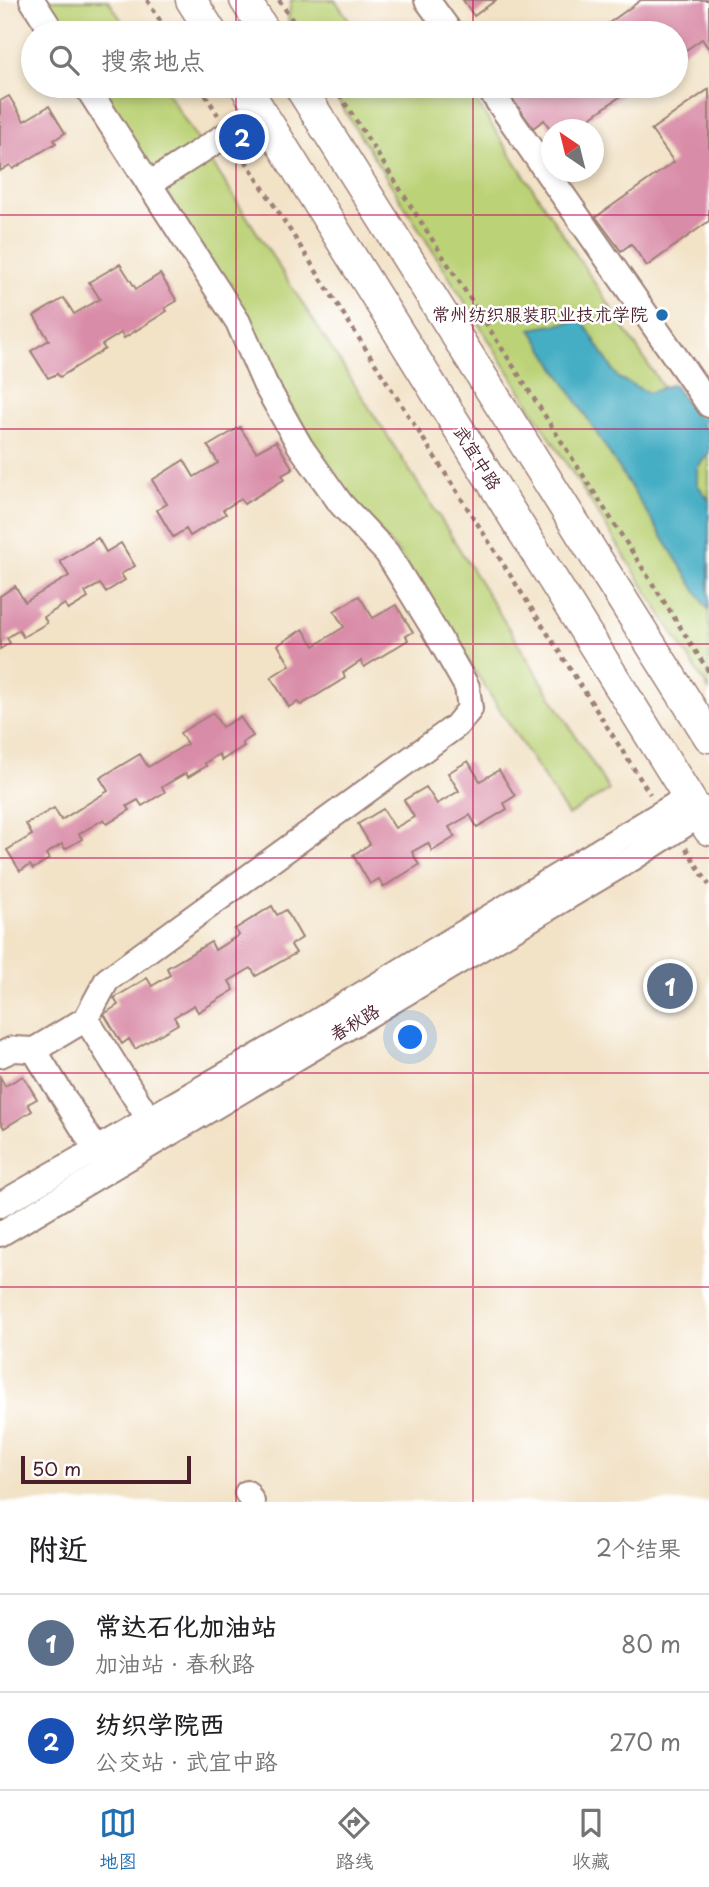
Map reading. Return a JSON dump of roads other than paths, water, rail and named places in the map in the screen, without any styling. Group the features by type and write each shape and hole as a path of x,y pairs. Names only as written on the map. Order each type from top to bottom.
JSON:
{"main road":[{"path":"191,0 204,21"},
{"path":"244,0 257,21"},
{"name":"武宜中路","path":"253,98 702,813"},
{"path":"307,98 709,737"}],"street":[{"path":"32,0 45,21"},
{"path":"427,0 442,21"},
{"path":"0,1055 13,1049 34,1050 86,1019 107,981 456,726 470,709 467,687 387,553 341,504 300,446 265,384 238,322 94,98"},
{"path":"495,98 709,405"},
{"path":"149,184 262,112"},
{"name":"春秋路","path":"0,1205 103,1159 155,1129 303,1031 669,822 702,813"},
{"path":"86,1019 155,1129"},
{"path":"34,1050 103,1159"},
{"name":"春秋路","path":"0,1234 103,1159"}],"water":[{"path":"582,320 618,378 649,393 673,384 709,434 709,453 697,468 697,484 709,500 709,611 531,329"}],"waterway":[{"path":"691,421 709,419"}],"place":[{"name":"纺织学院西","path":"242,137"},
{"name":"常州纺织服装职业技术学院","path":"662,315"},
{"name":"常达石化加油站","path":"670,986"}]}
